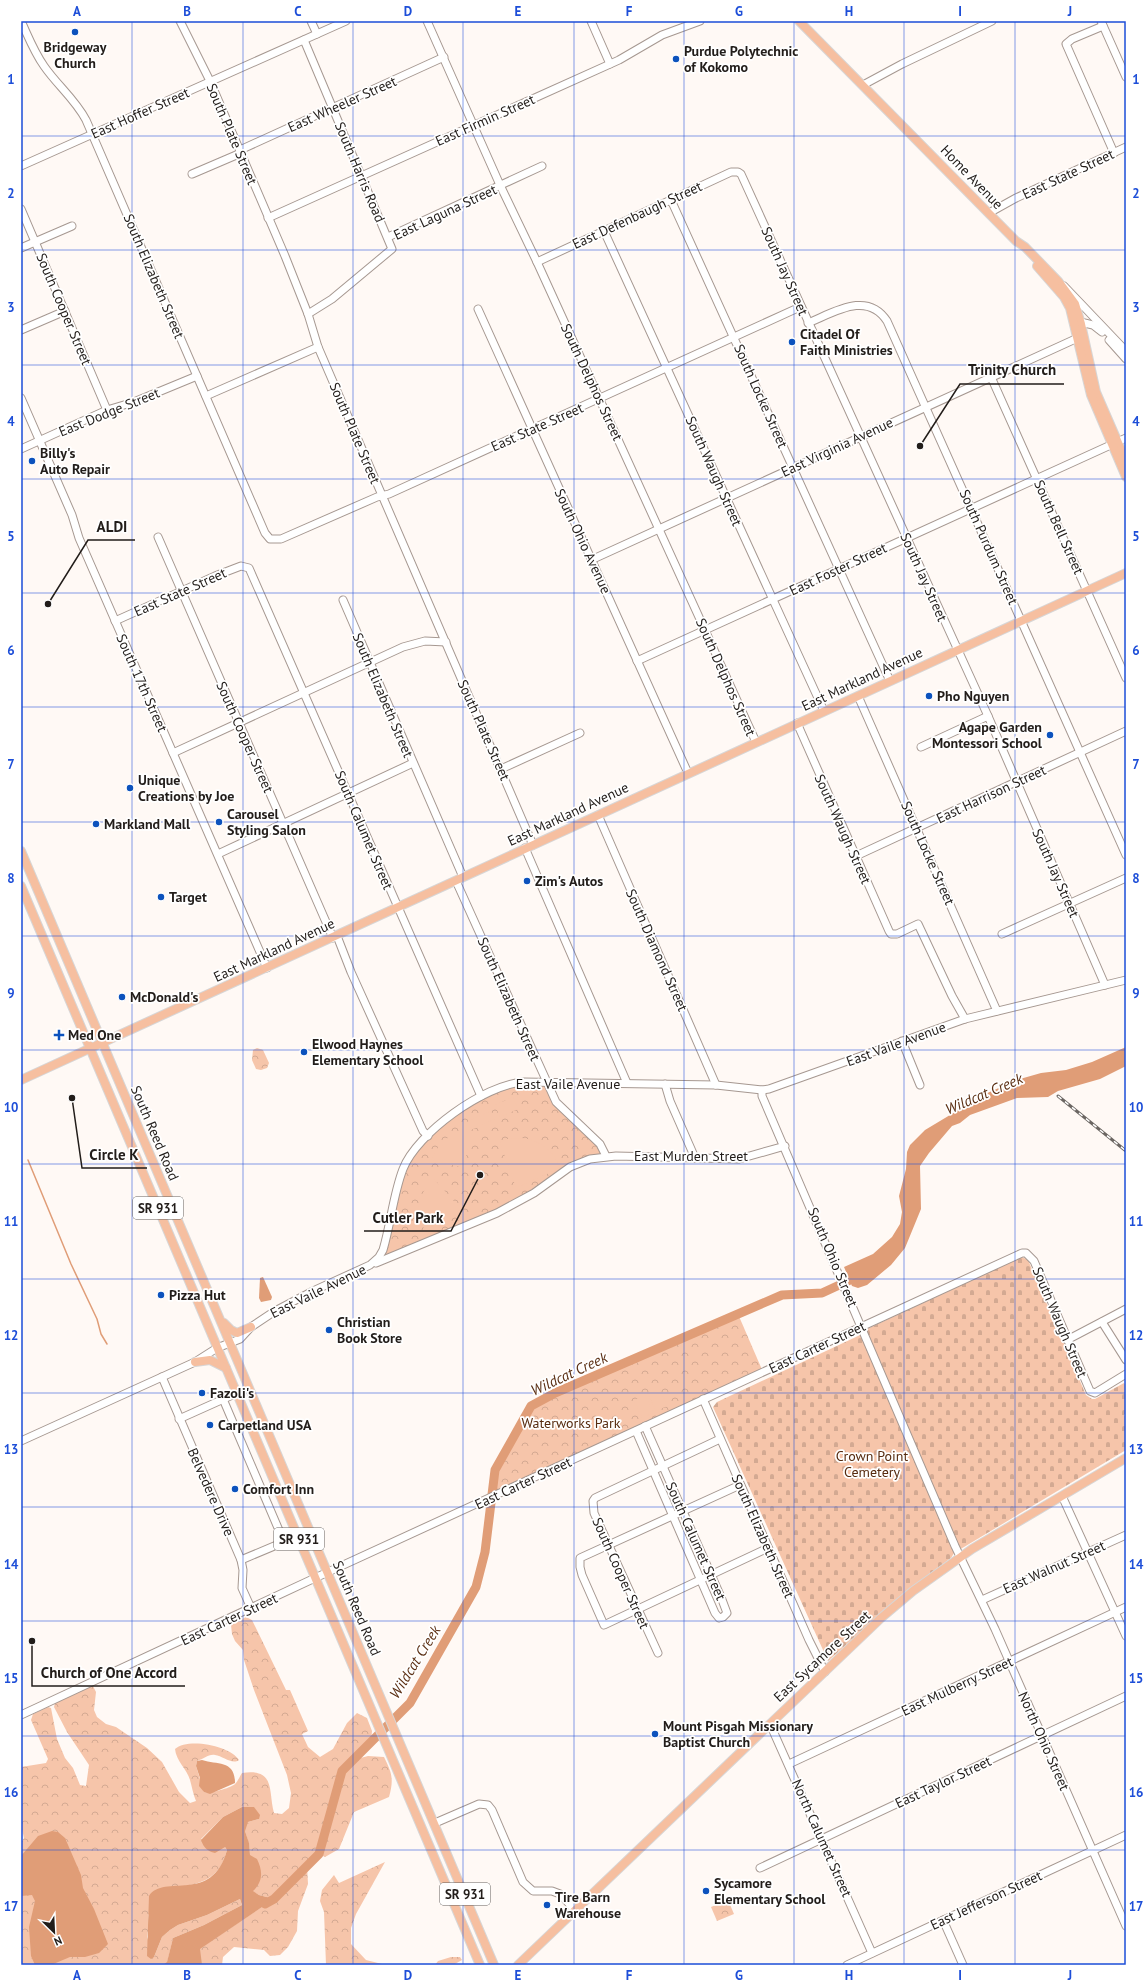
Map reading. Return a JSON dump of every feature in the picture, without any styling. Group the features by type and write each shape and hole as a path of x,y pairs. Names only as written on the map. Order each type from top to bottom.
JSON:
{"main road":[{"name":"Home Avenue","path":"799,21 1016,241 1024,246 1058,281"},
{"path":"1016,241 1064,297 1077,321"},
{"path":"1058,281 1075,304 1077,321 1096,392 1126,477"},
{"path":"1114,443 1126,461"},
{"name":"East Markland Avenue","path":"21,1080 1126,573"},
{"name":"South Reed Road","path":"21,850 435,1823"},
{"name":"South Reed Road","path":"21,886 480,1965"},
{"path":"220,1318 231,1330 237,1333 251,1328"},
{"path":"195,1362 210,1360 226,1368"},
{"name":"East Sycamore Street","path":"518,1965 896,1605 926,1581 961,1557 1126,1458"},
{"name":"SR 931","path":"435,1823 494,1965"}],"street":[{"name":"South Elizabeth Street","path":"21,21 36,53 44,66 79,107 93,134 265,533 272,539"},
{"name":"South Plate Street","path":"180,21 210,81 308,314 318,347 501,769 529,846 627,1084"},
{"path":"311,21 317,34"},
{"name":"East Hoffer Street","path":"21,166 346,21"},
{"name":"South Delphos Street","path":"427,21 500,185 600,399 756,742"},
{"path":"591,21 610,64"},
{"name":"East Firmin Street","path":"268,218 610,64 670,32 700,21"},
{"path":"863,85 896,66 992,21"},
{"path":"1114,153 1066,44 1072,39 1102,23 1126,75"},
{"name":"South Harris Road","path":"304,40 388,237"},
{"name":"East Wheeler Street","path":"192,174 444,57"},
{"name":"East State Street","path":"989,213 1016,198 1126,147"},
{"name":"East Laguna Street","path":"308,314 332,299 388,254 392,249 388,237 542,166"},
{"name":"East Defenbaugh Street","path":"537,262 731,172 738,172"},
{"name":"South Jay Street","path":"738,172 747,186 800,307 988,716 1104,985"},
{"name":"South Locke Street","path":"671,200 890,681"},
{"name":"South Cooper Street","path":"21,209 107,410"},
{"path":"21,248 72,226"},
{"name":"South Waugh Street","path":"604,231 824,711"},
{"name":"Home Avenue","path":"1058,281 1073,294 1126,351"},
{"name":"South Purdum Street","path":"808,323 851,305 864,306 879,311 887,320 1126,854"},
{"name":"East State Street","path":"272,539 281,539 382,496 532,430 800,307"},
{"name":"South Ohio Avenue","path":"478,309 688,773"},
{"path":"21,330 64,311"},
{"path":"1077,321 1097,326 1126,359"},
{"name":"East Virginia Avenue","path":"592,560 926,406 1081,337"},
{"path":"206,396 318,347"},
{"name":"East Dodge Street","path":"21,449 107,410 134,402 197,376"},
{"name":"South Bell Street","path":"992,377 1126,678"},
{"name":"South 17th Street","path":"21,398 72,515 79,538 267,968"},
{"name":"East Foster Street","path":"638,661 906,537 1126,438"},
{"name":"South Cooper Street","path":"158,537 283,824 424,1132 428,1136"},
{"name":"East State Street","path":"115,621 215,576 241,566 245,566"},
{"name":"South Calumet Street","path":"245,566 251,571 397,908 481,1096"},
{"name":"South Elizabeth Street","path":"343,600 413,763 459,879 546,1082 556,1102 600,1144 606,1156"},
{"path":"173,753 369,662 416,642 446,642"},
{"name":"South Locke Street","path":"858,696 997,1011"},
{"path":"921,747 988,716"},
{"name":"South Waugh Street","path":"797,723 891,934 896,934 918,924 952,996 966,1019"},
{"name":"East Harrison Street","path":"856,856 1126,732"},
{"path":"501,769 580,733"},
{"path":"218,854 413,763"},
{"name":"South Diamond Street","path":"598,815 716,1085"},
{"path":"1002,934 1126,878"},
{"name":"East Vaile Avenue","path":"21,1441 195,1362 217,1348 231,1344 240,1339 251,1328 275,1310 370,1265 379,1257 383,1250 403,1168 416,1149 428,1136 452,1115 481,1096 511,1084 546,1082 716,1085 762,1090 789,1082 966,1019 1126,980"},
{"path":"902,1041 920,1085"},
{"path":"665,1084 668,1096 695,1158"},
{"name":"South Ohio Street","path":"762,1090 762,1096 853,1303 861,1327 961,1557"},
{"name":"East Murden Street","path":"606,1156 747,1158 785,1146"},
{"path":"370,1265 497,1213 534,1193 570,1167 590,1159 606,1156"},
{"name":"South Waugh Street","path":"1026,1253 1034,1261 1088,1388 1092,1392 1103,1388 1126,1374"},
{"name":"East Carter Street","path":"21,1716 328,1572 1019,1254 1026,1253"},
{"path":"1068,1340 1126,1309"},
{"path":"1102,1322 1126,1360"},
{"name":"Belvedere Drive","path":"162,1377 241,1560 243,1570 242,1588 251,1608"},
{"path":"179,1419 237,1393"},
{"path":"223,1399 284,1542"},
{"name":"South Elizabeth Street","path":"703,1400 768,1548 825,1672"},
{"name":"South Calumet Street","path":"636,1431 715,1613 720,1618 723,1618 727,1613 645,1426"},
{"path":"653,1470 720,1439"},
{"name":"South Cooper Street","path":"653,1470 596,1498 592,1505 637,1609 658,1653"},
{"path":"740,1485 580,1558 582,1574 604,1625 768,1548"},
{"path":"1062,1496 1126,1636"},
{"name":"East Walnut Street","path":"982,1600 1126,1535"},
{"path":"241,1560 298,1536"},
{"name":"North Ohio Street","path":"961,1557 982,1600 1125,1922"},
{"name":"East Mulberry Street","path":"789,1764 1126,1607"},
{"name":"East Taylor Street","path":"760,1868 1126,1696"},
{"name":"North Calumet Street","path":"770,1724 872,1953"},
{"path":"435,1823 479,1804 488,1804 522,1882 533,1891 552,1891 560,1894 575,1910"},
{"name":"East Jefferson Street","path":"846,1965 1126,1835"},
{"path":"943,1920 963,1965"}],"green space":[{"path":"257,1048 263,1050 269,1063 267,1068 261,1070 256,1069 252,1060 253,1050"},
{"path":"546,1082 550,1091 606,1156 578,1164 526,1198 384,1259 379,1257 409,1158 452,1115 506,1085"},
{"path":"513,1097 518,1109 500,1117 495,1105"},
{"path":"491,1111 495,1119 471,1130 468,1121"},
{"path":"457,1135 471,1135 464,1165 461,1167 431,1160 442,1140"},
{"path":"522,1138 535,1141 546,1147 554,1156 560,1168 516,1188 500,1142 507,1139"},
{"path":"434,1179 462,1210 428,1235 420,1220 419,1206 420,1198 428,1185"},
{"name":"Crown Point Cemetery","path":"1022,1257 1028,1260 1086,1395 1092,1399 1095,1399 1124,1383 1126,1386 1126,1413 1124,1415 1126,1418 1126,1450 954,1553 951,1558 909,1589 828,1661 713,1407 717,1402 858,1336 867,1329"},
{"name":"Waterworks Park","path":"738,1314 763,1372 491,1498 495,1470 531,1406 555,1393"},
{"path":"660,1389 667,1406 656,1411 648,1394"},
{"path":"645,1395 653,1413 642,1418 634,1400"},
{"path":"246,1617 252,1620 286,1690 290,1690 308,1731 302,1734 308,1747 320,1757 333,1749 347,1723 357,1713 367,1718 372,1731 371,1741 353,1760 368,1756 384,1757 389,1767 392,1781 389,1797 354,1812 339,1849 325,1857 319,1854 307,1866 308,1884 298,1911 297,1931 288,1947 280,1955 270,1956 264,1950 234,1947 223,1957 222,1965 202,1965 201,1963 199,1949 274,1899 259,1895 252,1891 249,1844 245,1831 245,1825 248,1822 259,1819 242,1807 223,1817 201,1839 225,1847 227,1850 219,1868 213,1875 191,1885 171,1888 148,1915 149,1924 147,1937 154,1957 162,1937 178,1925 207,1915 240,1899 242,1905 204,1925 173,1938 167,1963 163,1965 21,1965 21,1843 24,1838 21,1825 21,1767 46,1763 48,1759 31,1720 33,1714 48,1707 51,1708 57,1739 65,1758 73,1768 80,1785 86,1786 89,1765 67,1732 54,1707 55,1703 93,1686 96,1692 94,1710 97,1717 106,1724 116,1727 147,1748 162,1762 179,1792 190,1803 196,1801 189,1776 177,1757 175,1749 181,1745 199,1744 219,1747 234,1755 239,1760 227,1760 213,1755 197,1761 196,1766 204,1792 229,1787 235,1784 242,1773 253,1772 260,1774 268,1783 274,1813 282,1814 289,1808 291,1793 287,1775 254,1690 244,1660 243,1650 235,1641 232,1634 231,1625"},
{"path":"385,1862 356,1914 351,1928 351,1944 366,1960 386,1965 326,1965 324,1912 320,1901 322,1890 334,1875 339,1883"},
{"path":"728,1900 734,1914 717,1921 711,1907"},
{"path":"451,1957 460,1957 462,1960 453,1965 435,1965 438,1961"}],"shaded area":[{"path":"1126,1047 1126,1066 1100,1079 1058,1091 1048,1097 1017,1098 970,1115 960,1123 952,1126 920,1166 921,1209 905,1248 891,1265 867,1285 858,1288 852,1286 844,1267 873,1254 892,1237 900,1224 902,1212 899,1196 906,1169 907,1152 910,1145 925,1130 985,1094 1020,1079 1041,1073 1066,1070 1092,1062"},
{"path":"263,1277 272,1297 271,1300 261,1302 259,1298 260,1278"},
{"path":"202,1760 219,1763 229,1767 232,1770 235,1783 210,1794 204,1792 199,1786 200,1778 196,1766 197,1761"},
{"path":"242,1807 254,1807 260,1815 259,1819 248,1822 245,1831 249,1843 250,1855 257,1859 261,1872 259,1884 253,1891 259,1895 274,1899 200,1949 202,1965 163,1965 167,1962 173,1938 204,1925 242,1905 240,1899 207,1915 178,1925 170,1930 162,1937 154,1957 151,1959 147,1956 149,1896 156,1890 165,1887 200,1883 211,1877 220,1867 227,1850 225,1847 215,1853 212,1852 206,1849 201,1840 223,1817"},
{"path":"52,1831 58,1832 65,1838 81,1875 83,1888 94,1909 108,1944 99,1953 85,1957 70,1957 51,1965 35,1965 31,1956 29,1927 35,1901 32,1895 21,1896 21,1856 38,1836"}],"waterway":[{"path":"28,1160 71,1264 97,1319 101,1334 107,1344"},
{"name":"Wildcat Creek","path":"265,1904 274,1899 319,1854 342,1771 410,1703 476,1587 485,1552 495,1470 531,1406 555,1393 782,1295 822,1293 861,1275"}],"railway":[{"path":"1058,1096 1126,1151"}],"place":[{"name":"Bridgeway Church","path":"75,32"},
{"name":"Purdue Polytechnic of Kokomo","path":"676,59"},
{"name":"Citadel Of Faith Ministries","path":"792,342"},
{"name":"Trinity Church","path":"920,446"},
{"name":"Billy's Auto Repair","path":"32,461"},
{"name":"ALDI","path":"48,604"},
{"name":"Pho Nguyen","path":"929,696"},
{"name":"Agape Garden Montessori School","path":"1050,735"},
{"name":"Unique Creations by Joe","path":"130,788"},
{"name":"Carousel Styling Salon","path":"219,822"},
{"name":"Markland Mall","path":"96,824"},
{"name":"Zim's Autos","path":"527,881"},
{"name":"Target","path":"161,897"},
{"name":"McDonald's","path":"122,997"},
{"name":"Med One","path":"59,1035"},
{"name":"Elwood Haynes Elementary School","path":"304,1052"},
{"name":"Circle K","path":"72,1098"},
{"name":"Cutler Park","path":"480,1175"},
{"name":"Pizza Hut","path":"161,1295"},
{"name":"Christian Book Store","path":"329,1330"},
{"name":"Fazoli's","path":"202,1393"},
{"name":"Carpetland USA","path":"210,1425"},
{"name":"Comfort Inn","path":"235,1489"},
{"name":"Church of One Accord","path":"32,1641"},
{"name":"Mount Pisgah Missionary Baptist Church","path":"655,1734"},
{"name":"Sycamore Elementary School","path":"706,1891"},
{"name":"Tire Barn Warehouse","path":"547,1905"}]}
